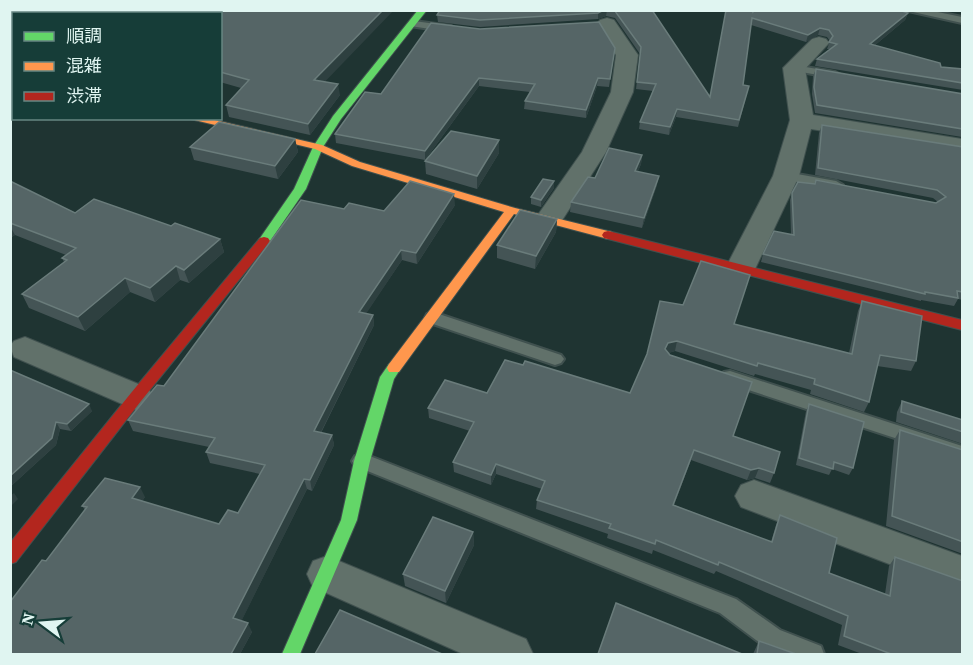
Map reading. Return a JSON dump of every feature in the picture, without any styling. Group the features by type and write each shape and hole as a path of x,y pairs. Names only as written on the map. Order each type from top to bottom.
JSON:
{"main road":[{"path":"10,557 136,397 272,231 300,189 318,147 344,109 423,10"},
{"path":"200,120 318,147 356,164 511,210 963,325"},
{"path":"291,654 349,520 362,460 387,377 511,210"}],"street":[{"path":"549,219 594,152 622,92 627,55 602,24"},
{"path":"740,269 786,176 802,120 794,68 819,43"},
{"path":"802,120 963,146"},
{"path":"25,349 136,397"},
{"path":"754,496 963,574"},
{"path":"327,574 511,654"}],"lane":[{"path":"909,10 963,20"},
{"path":"414,24 458,30"},
{"path":"794,68 850,78"},
{"path":"786,176 854,189"},
{"path":"433,318 555,359"},
{"path":"718,373 963,453"},
{"path":"362,460 728,606 772,638 813,654"}],"green space":[{"path":"11,10 131,10 130,12 12,12 11,80"}],"building":[{"path":"205,10 383,10 314,80 338,84 308,124 226,105 249,80 222,73 222,12 202,12"},
{"path":"440,10 604,10 598,13 480,20 437,15"},
{"path":"613,10 652,10 710,97 726,10 753,10 753,12 755,10 899,10 908,13 870,44 940,63 941,67 963,69 963,83 817,59 837,44 829,42 833,36 829,30 820,28 808,35 752,18 743,85 749,86 739,120 677,109 670,127 640,122 656,84 637,82 641,47"},
{"path":"599,22 615,48 610,79 598,78 586,110 525,101 535,84 479,78 425,151 335,134 365,92 381,94 431,23 480,29"},
{"path":"816,69 963,94 963,129 817,105 814,87"},
{"path":"219,122 295,139 275,166 190,147"},
{"path":"822,125 963,147 963,292 957,291 958,298 925,292 925,294 763,254 774,231 794,235 792,193 798,182 815,184 816,180 936,203 946,197 937,190 818,168"},
{"path":"451,131 499,140 477,176 425,161"},
{"path":"609,148 642,155 635,171 659,176 644,218 571,202 588,177 595,178"},
{"path":"543,179 554,181 541,200 531,197"},
{"path":"10,181 75,213 94,199 171,226 175,223 220,239 184,270 176,266 150,288 125,278 78,317 22,294 67,260 62,258 76,248 10,223"},
{"path":"410,181 454,194 416,253 401,250 359,312 373,315 314,431 332,435 310,480 304,479 233,618 248,623 231,654 10,654 10,602 42,560 46,561 87,507 82,506 105,478 140,487 132,498 219,524 228,510 238,513 265,465 206,452 215,438 128,420 157,385 164,386 301,200 344,209 349,203 384,211"},
{"path":"520,210 557,219 536,256 497,245"},
{"path":"701,261 750,275 734,324 852,354 862,301 922,316 916,361 880,355 869,402 814,384 815,379 758,363 757,366 677,341 668,343 665,349 670,355 752,382 733,436 780,452 774,473 759,468 751,470 694,450 673,505 772,542 780,515 837,538 829,573 890,596 895,557 963,581 963,654 891,654 844,636 848,616 719,562 718,565 656,540 655,544 609,528 611,524 537,500 545,481 496,464 491,475 453,462 474,422 428,408 445,380 487,393 505,360 523,365 525,361 630,393 647,354 660,301 683,305"},
{"path":"10,370 89,404 67,424 56,422 52,438 10,476"},
{"path":"902,401 963,420 963,432 901,412"},
{"path":"809,404 864,422 853,468 834,462 833,469 799,458"},
{"path":"900,430 963,450 963,542 892,516"},
{"path":"433,517 473,532 445,591 403,574"},
{"path":"616,603 742,654 598,654"},
{"path":"340,610 442,654 315,654"},
{"path":"759,641 796,654 757,654"}],"traffic: fast":[{"path":"264,241 300,189 318,147 337,118 423,10"},
{"path":"291,654 349,520 362,461 387,377 394,368"}],"traffic: slow":[{"path":"200,120 318,147 356,164 511,210 608,235"},
{"path":"394,368 511,210"}],"traffic: jam":[{"path":"608,235 962,325"},
{"path":"10,557 136,397 264,241"}]}
